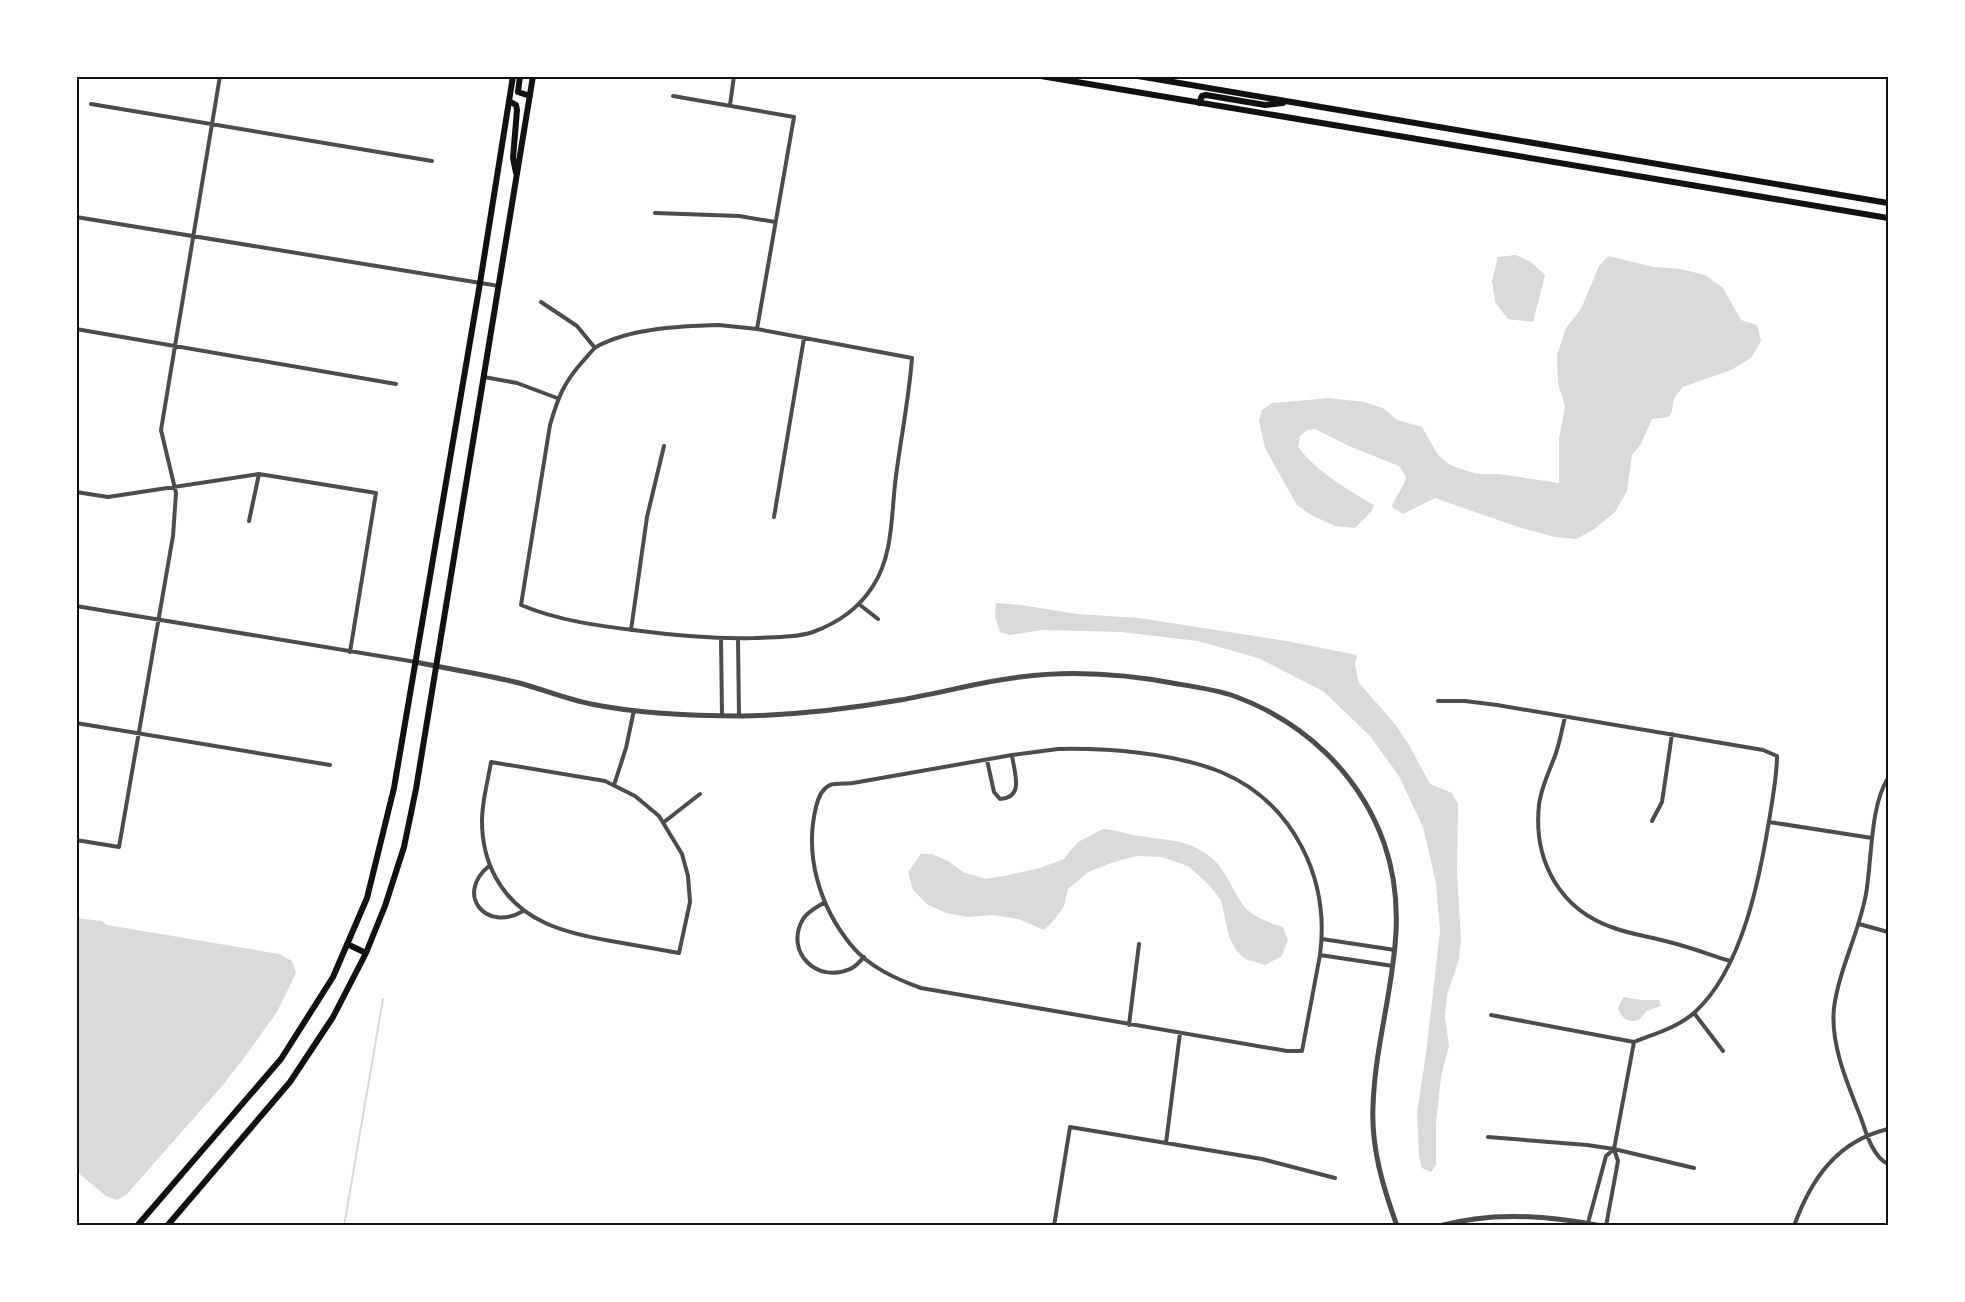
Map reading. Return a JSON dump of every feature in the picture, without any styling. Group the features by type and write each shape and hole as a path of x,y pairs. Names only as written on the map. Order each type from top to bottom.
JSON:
{"main road":[{"path":"137,1226 281,1059 333,977 367,898 394,788 513,76"},
{"path":"520,76 518,92 530,96"},
{"path":"167,1226 290,1082 333,1017 366,953 385,906 404,847 416,789 533,76"},
{"path":"1041,76 1888,218"},
{"path":"1138,76 1888,203"},
{"path":"1199,103 1202,96 1206,95 1265,105 1292,102"},
{"path":"509,101 516,105 513,158 516,179"},
{"path":"347,944 366,953"}],"street":[{"path":"76,840 119,848 173,536 176,493 161,430 220,76"},
{"path":"730,105 734,76"},
{"path":"673,96 794,117 757,329"},
{"path":"91,104 211,126 432,161"},
{"path":"655,213 739,216 775,222"},
{"path":"76,217 499,286"},
{"path":"541,302 576,326 595,348"},
{"path":"718,325 757,329 804,338 912,358 895,479 890,538 884,564 875,584 860,605 835,622 812,632 789,637 721,638 631,630 578,622 538,612 521,605 550,425 557,398 572,374 595,348 624,337 685,326 718,325"},
{"path":"76,329 396,384"},
{"path":"774,517 804,338"},
{"path":"484,377 517,383 557,398"},
{"path":"631,630 647,517 664,446"},
{"path":"76,492 108,497 259,474 376,493 350,652"},
{"path":"249,521 259,474"},
{"path":"860,605 878,619"},
{"path":"76,606 416,662 512,681 588,704 634,710 740,716 832,710 1019,677 1067,674 1146,678 1230,694 1262,707 1299,729 1327,753 1351,780 1373,817 1390,865 1397,907 1396,951 1373,1107 1376,1157 1385,1193 1397,1226"},
{"path":"721,638 722,715"},
{"path":"738,638 740,716"},
{"path":"1438,701 1465,701 1497,705 1763,750 1777,756 1769,822 1753,903 1730,961 1716,988 1694,1013 1665,1030 1634,1042 1491,1016"},
{"path":"614,785 626,748 634,710"},
{"path":"1564,717 1560,741 1539,807 1542,850 1548,870 1558,889 1570,903 1613,928 1673,943 1730,961"},
{"path":"76,723 330,765"},
{"path":"1652,821 1662,802 1672,734"},
{"path":"1068,749 1134,753 1206,767 1222,773 1245,785 1271,805 1301,845 1318,886 1322,939 1302,1051 1287,1051 1129,1025 921,988 896,979 853,947 840,930 825,903 816,876 812,849 812,822 819,795 830,785 1012,755 1068,749"},
{"path":"987,760 994,792 1000,799 1009,798 1014,795 1016,788 1012,755"},
{"path":"491,762 614,785 644,802 664,822 682,854 690,890 689,914 679,953 562,931 542,922 524,911 505,893 489,866 482,820 491,762"},
{"path":"1888,778 1884,784 1877,810 1866,893 1859,924 1838,987 1834,1010 1834,1030 1851,1092 1867,1136 1882,1161 1888,1164"},
{"path":"664,822 700,794"},
{"path":"1769,822 1872,838"},
{"path":"489,866 478,877 475,884 474,896 478,906 487,914 501,919 510,918 524,911"},
{"path":"825,903 813,909 804,918 800,928 798,940 802,956 807,963 819,971 834,974 852,968 864,957"},
{"path":"1859,924 1888,932"},
{"path":"1322,939 1396,951"},
{"path":"1129,1025 1139,945"},
{"path":"1320,955 1394,966"},
{"path":"1694,1013 1724,1051"},
{"path":"1166,1143 1180,1033"},
{"path":"1606,1226 1618,1161 1614,1149 1634,1042"},
{"path":"1054,1226 1070,1127 1262,1159 1335,1178"},
{"path":"1794,1226 1818,1175 1840,1153 1867,1136 1888,1128"},
{"path":"1488,1137 1614,1149 1694,1168"},
{"path":"1588,1223 1606,1156 1614,1149"},
{"path":"1439,1226 1460,1220 1502,1216 1554,1217 1600,1226"}],"shaded area":[{"path":"1516,255 1531,262 1545,275 1533,322 1508,319 1495,302 1492,281 1498,257"},
{"path":"1608,256 1654,267 1681,269 1705,275 1723,288 1741,320 1757,325 1761,341 1751,358 1731,370 1683,387 1674,398 1669,417 1652,419 1641,444 1632,455 1627,491 1615,512 1593,530 1576,539 1555,537 1515,526 1435,498 1403,514 1392,507 1406,477 1399,466 1351,447 1315,429 1307,430 1300,436 1298,447 1324,473 1374,505 1372,511 1355,528 1335,526 1311,515 1297,505 1265,448 1259,421 1262,410 1272,403 1328,398 1365,402 1383,408 1397,420 1422,427 1438,455 1450,465 1477,474 1499,474 1559,483 1559,439 1565,406 1558,384 1557,355 1566,328 1581,309 1599,266"},
{"path":"996,603 1077,614 1139,618 1286,641 1357,655 1355,665 1359,683 1395,724 1430,784 1452,793 1458,804 1457,873 1461,938 1459,959 1447,995 1445,1017 1449,1046 1441,1077 1436,1123 1436,1165 1431,1172 1422,1168 1419,1157 1417,1113 1440,931 1436,883 1423,827 1399,776 1370,736 1323,691 1258,658 1198,641 1121,632 1043,630 1010,635 1000,632 995,616"},
{"path":"1103,829 1178,842 1204,852 1222,870 1239,899 1251,913 1283,927 1288,940 1282,956 1265,965 1245,959 1236,950 1229,937 1221,900 1208,884 1188,866 1162,857 1136,856 1088,872 1068,889 1064,906 1044,930 1018,919 993,915 968,917 946,913 927,904 913,890 908,872 921,854 932,854 948,861 963,872 985,879 1004,876 1040,868 1064,859 1078,842"},
{"path":"77,918 279,954 292,961 296,973 277,1012 223,1085 127,1194 117,1200 106,1196 77,1172"},
{"path":"1624,997 1659,1000 1661,1006 1647,1011 1639,1020 1629,1020 1624,1018 1618,1009"}],"waterway":[{"path":"344,1226 383,999"}]}
